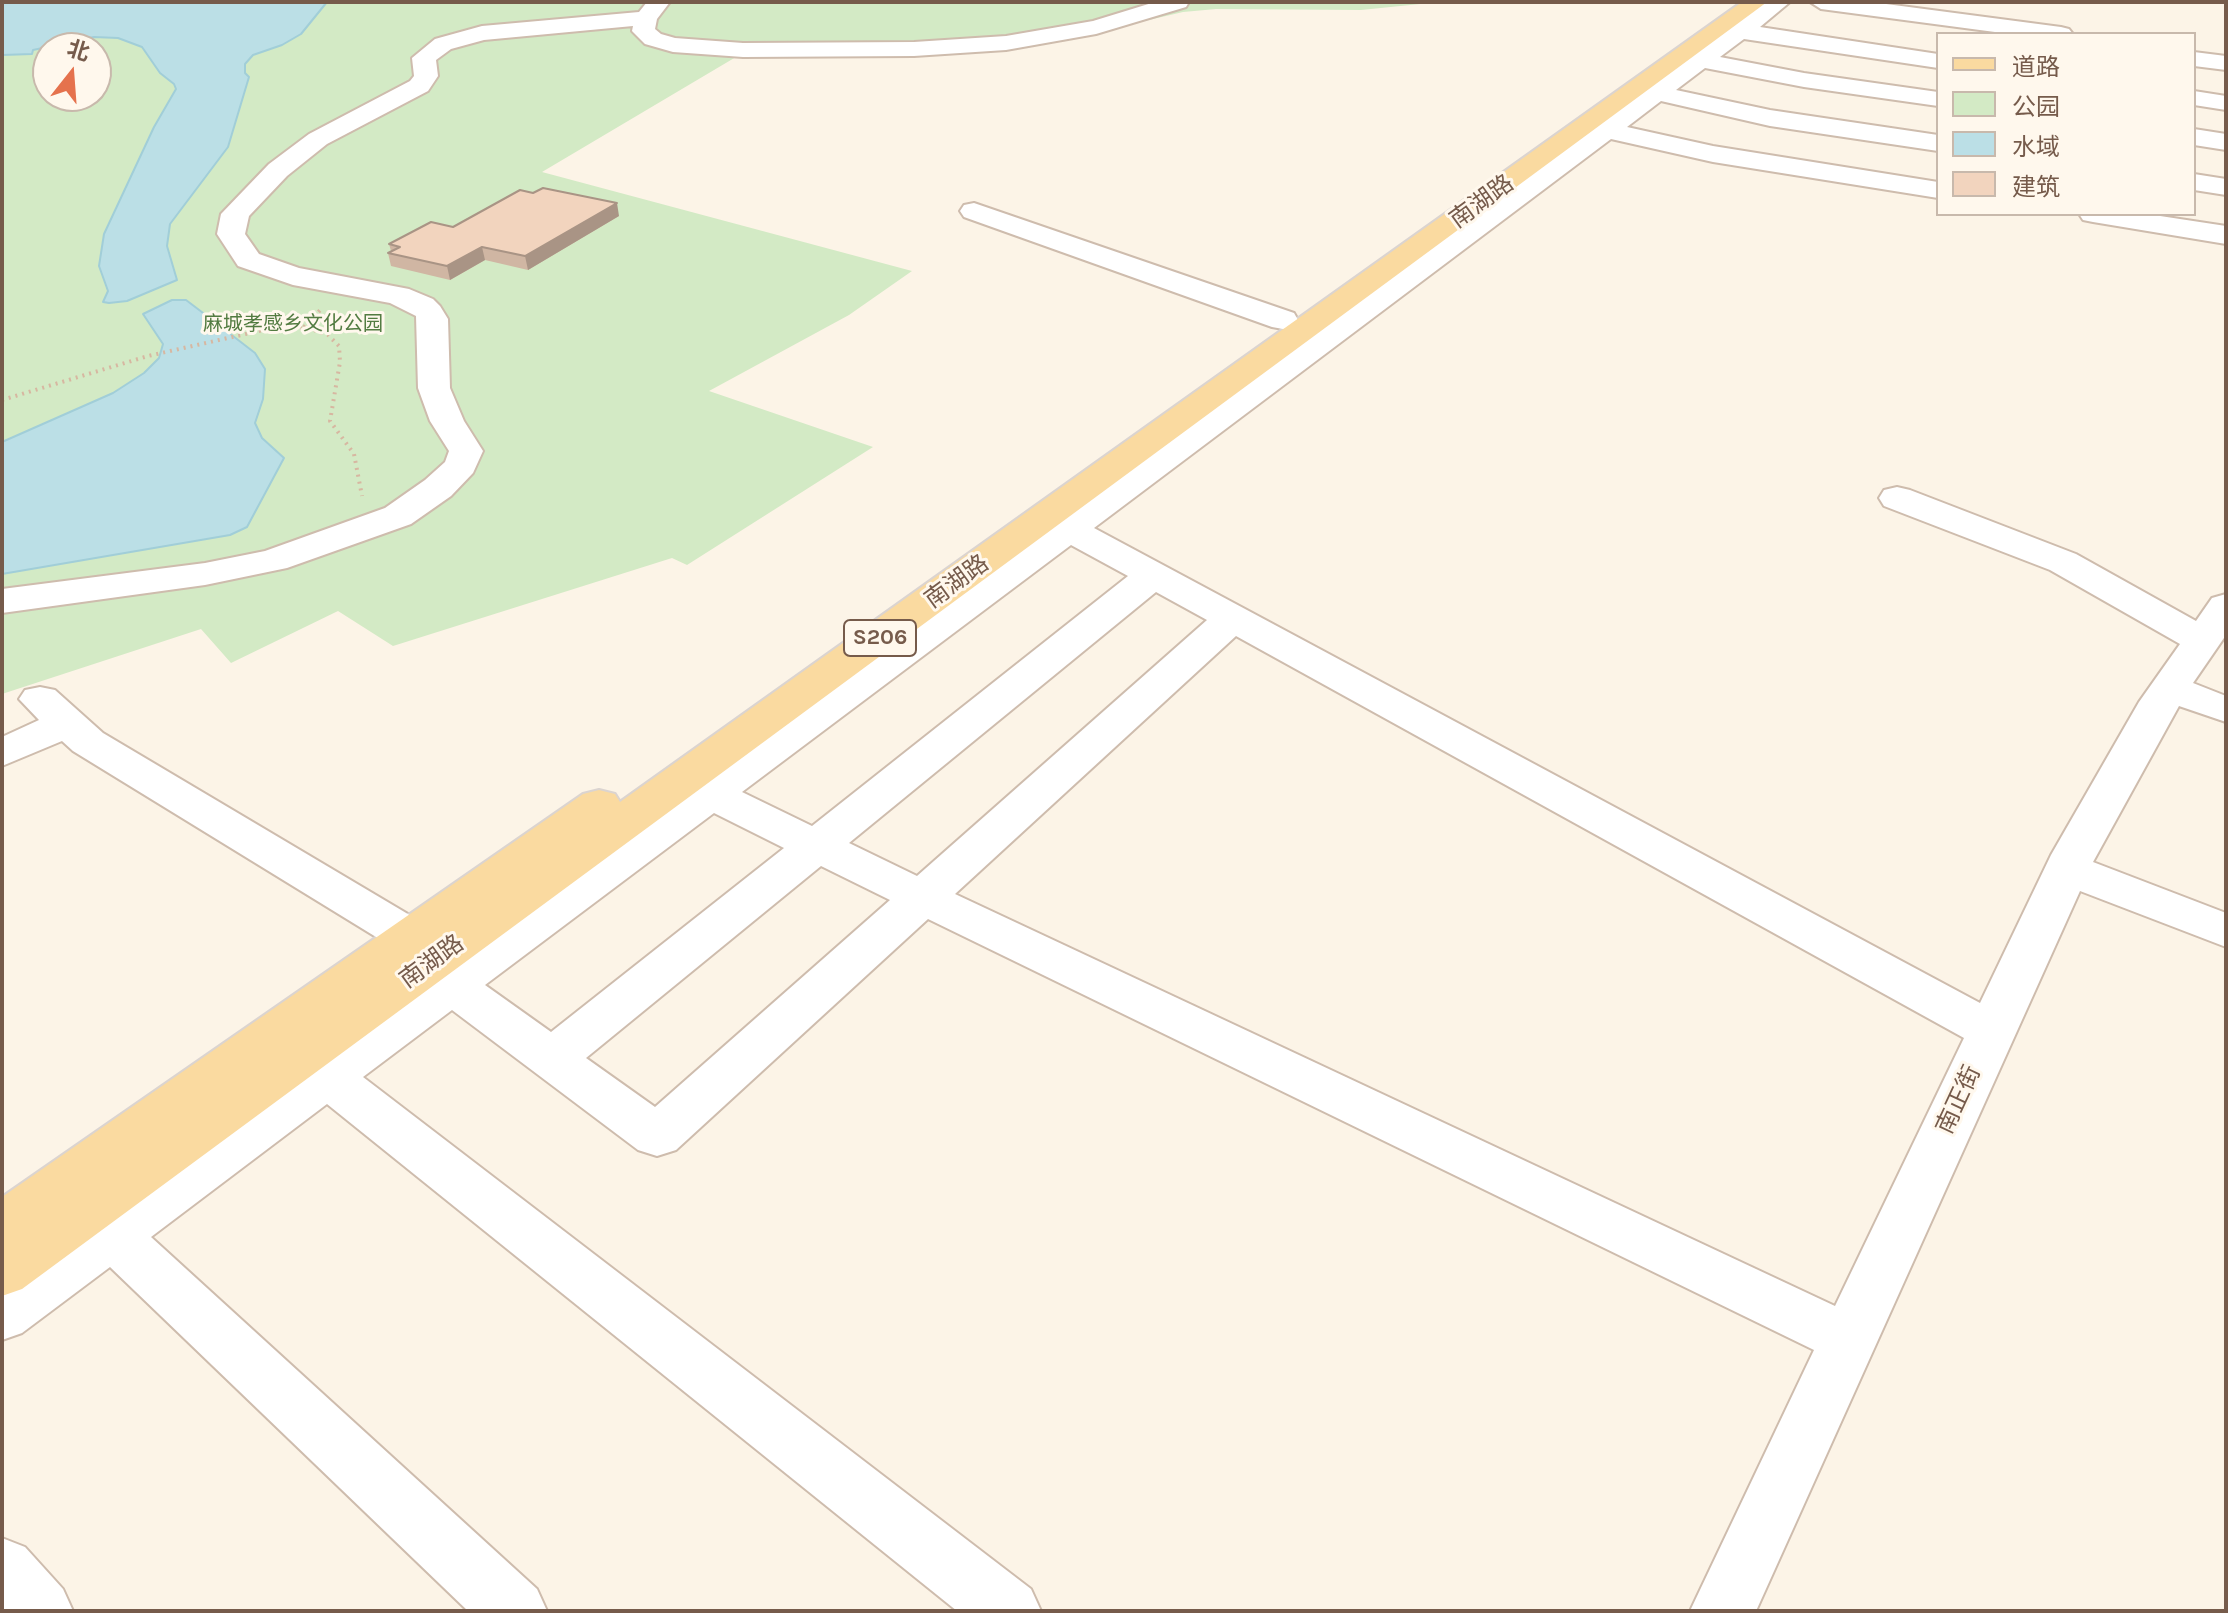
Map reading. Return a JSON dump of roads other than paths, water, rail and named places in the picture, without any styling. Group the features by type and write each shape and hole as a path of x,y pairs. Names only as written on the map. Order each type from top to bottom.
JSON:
{"main road":[{"name":"南湖路","path":"2,1226 1283,320 1742,12"},
{"name":"南湖路","path":"2,1273 1742,12"}],"street":[{"path":"652,10 643,31 647,36 673,45 743,50 914,49 1055,36 1178,2"},
{"path":"2,1316 1657,93 1701,60 1742,12 1780,2 2000,32"},
{"path":"1821,2 2046,32"},
{"path":"2,601 240,568 307,550 398,516 438,488 465,458 464,444 447,421 434,388 433,319 422,305 398,295 293,276 248,260 231,234 235,214 278,170 318,139 419,86 426,76 424,58 443,44 482,33 652,10"},
{"path":"1742,12 1936,60"},
{"path":"2196,52 2226,56"},
{"path":"2196,59 2226,63"},
{"path":"1701,60 1804,80 1936,99"},
{"path":"1657,93 1770,118 1936,143"},
{"path":"2196,98 2226,103"},
{"path":"1607,130 1713,154 1936,190"},
{"path":"2196,137 2226,142"},
{"path":"2196,182 2226,187"},
{"path":"974,211 1283,320"},
{"path":"2106,216 2226,235"},
{"path":"1897,498 2214,623"},
{"path":"1069,529 1991,1031"},
{"path":"551,1059 1153,575"},
{"path":"451,985 657,1136 1233,618"},
{"name":"南正街","path":"1723,1611 2067,869 2119,772 2214,623"},
{"path":"2170,688 2226,710"},
{"path":"2,753 53,711 88,742 411,937"},
{"path":"710,794 1849,1339"},
{"path":"2067,869 2226,931"},
{"path":"327,1076 1008,1611"},
{"path":"112,1235 514,1611"},
{"path":"2,1568 40,1611"}],"water":[{"path":"2,2 327,2 301,34 282,45 253,55 245,64 245,73 249,77 228,147 170,224 167,246 177,280 127,301 103,302 108,291 99,266 104,234 154,127 176,89 174,84 160,73 142,47 112,38 112,32 32,32 32,54 2,55"},
{"path":"172,300 186,300 255,353 265,369 263,399 255,423 262,438 284,458 247,527 230,535 2,574 2,442 113,393 144,373 159,358 163,344 143,314"}],"park label":[{"name":"麻城孝感乡文化公园","path":"293,324"}]}
